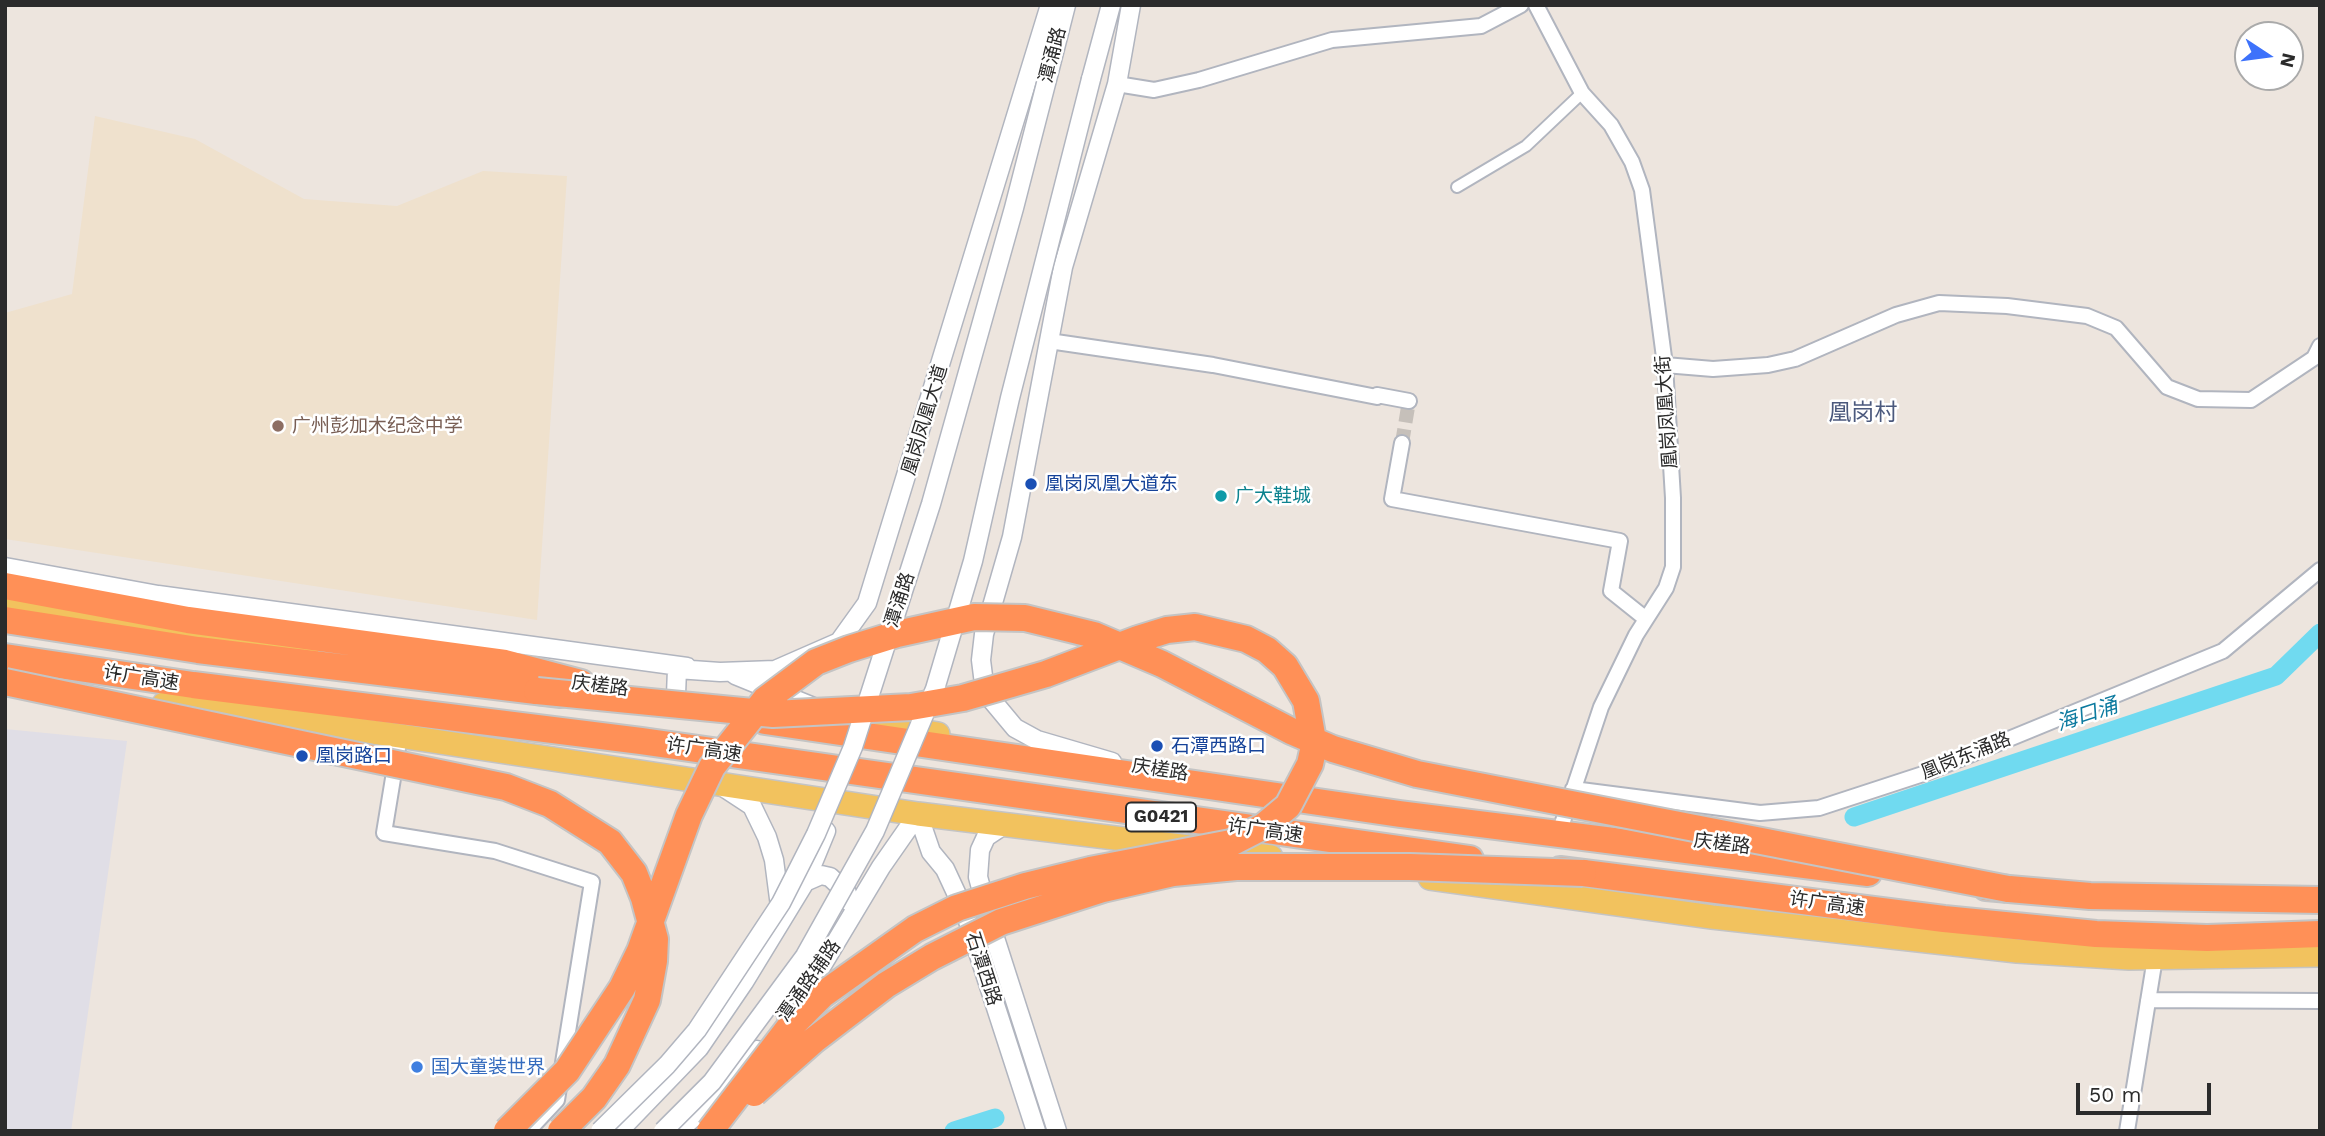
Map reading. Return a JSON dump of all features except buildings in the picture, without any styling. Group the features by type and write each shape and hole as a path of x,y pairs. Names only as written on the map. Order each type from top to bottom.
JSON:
{"highway":[{"path":"5,586 188,620 505,663 582,684"},
{"path":"507,1131 567,1071 622,988 640,951 689,815 706,779 765,700 816,662 897,634 974,617 1025,618 1094,635 1162,664 1291,731 1334,749 1417,774 2008,889"},
{"name":"许广高速","path":"5,620 198,650 537,691 881,737 1400,814 2008,889 2090,896 2320,900"},
{"path":"537,691 773,714 911,707 963,698 1046,674 1167,630 1195,627 1246,639 1267,650 1285,666 1306,701 1314,746 1310,764 1288,806 1264,826 1231,844 1090,870 1025,886 957,908 915,929 822,995 789,1028 711,1131"},
{"name":"许广高速","path":"5,657 193,685 641,741 1136,813 1944,919 2096,934 2207,939 2320,934"},
{"path":"5,682 506,787 550,804 610,842 634,873 644,898 656,939 654,961 647,1000 617,1065 594,1098 561,1131"},
{"path":"711,1131 814,1040 886,985 1001,922 1103,888 1173,873 1236,867 1410,867 1583,873"}],"main road":[{"name":"庆槎路","path":"5,606 231,640 676,695 1561,827 2031,880 2202,888 2320,887"},
{"path":"5,682 400,736 918,814 1007,823 1875,937 2043,953 2155,958 2320,955"}],"street":[{"name":"凰岗凤凰大道","path":"676,695 677,669 729,672 775,670 839,642 867,603 1050,5"},
{"name":"潭涌路","path":"600,1131 667,1065 697,1030 781,903 822,821 853,747 931,504 1014,208 1066,5"},
{"path":"663,1131 712,1082 805,956 875,831 935,689 973,561 1010,398 1111,5"},
{"path":"1115,762 1037,740 1015,728 985,692 981,660 984,634 1012,537 1066,257 1116,84 1131,5"},
{"path":"1116,84 1154,90 1199,80 1332,40 1481,26 1521,5"},
{"name":"凰岗凤凰大街","path":"1536,5 1582,93 1611,125 1632,162 1642,190 1665,365 1673,498 1673,567 1666,588 1646,619 1601,707 1561,827"},
{"path":"1457,187 1526,146 1582,93"},
{"path":"1665,365 1713,369 1782,362 1863,332 1896,315 1938,303 2007,306 2087,316 2116,328 2167,387 2198,399 2251,400 2314,358 2320,346"},
{"path":"1049,341 1213,365 1409,401"},
{"path":"1402,443 1392,499 1620,541 1611,591 1646,619"},
{"path":"5,567 158,596 729,672 843,719"},
{"name":"凰岗东涌路","path":"1573,789 1760,813 1819,808 1926,773 2223,651 2320,570"},
{"path":"400,736 384,833 495,851 592,882 557,1100 528,1131"},
{"path":"717,783 752,806 767,837 774,860 781,920"},
{"path":"619,1131 699,1048 805,882 837,802"},
{"name":"潭涌路辅路","path":"678,1131 716,1098 809,987 918,814"},
{"name":"石潭西路","path":"918,814 931,852 945,869 965,912 1036,1131"},
{"name":"石潭西路","path":"1007,823 986,837 980,850 978,877 994,936 1057,1131"},
{"path":"805,882 821,875 840,883 847,893 845,928"},
{"path":"2127,1131 2155,958"},
{"path":"2148,1000 2320,1001"}],"shaded area":[{"name":"广州彭加木纪念中学","path":"95,116 195,139 304,199 397,206 483,171 567,176 537,620 5,539 5,313 72,294"},
{"path":"5,729 127,741 71,1131 5,1131"}],"waterway":[{"name":"海口涌","path":"1854,817 2276,676 2320,633"},
{"path":"954,1131 995,1118"}],"tunnel":[{"path":"1402,443 1409,401"}],"place":[{"name":"广州彭加木纪念中学","path":"278,426"},
{"name":"凰岗凤凰大道东","path":"1031,484"},
{"name":"广大鞋城","path":"1221,496"},
{"name":"石潭西路口","path":"1157,746"},
{"name":"凰岗路口","path":"302,756"},
{"name":"国大童装世界","path":"417,1067"}],"district":[{"name":"凰岗村","path":"1863,413"}]}
